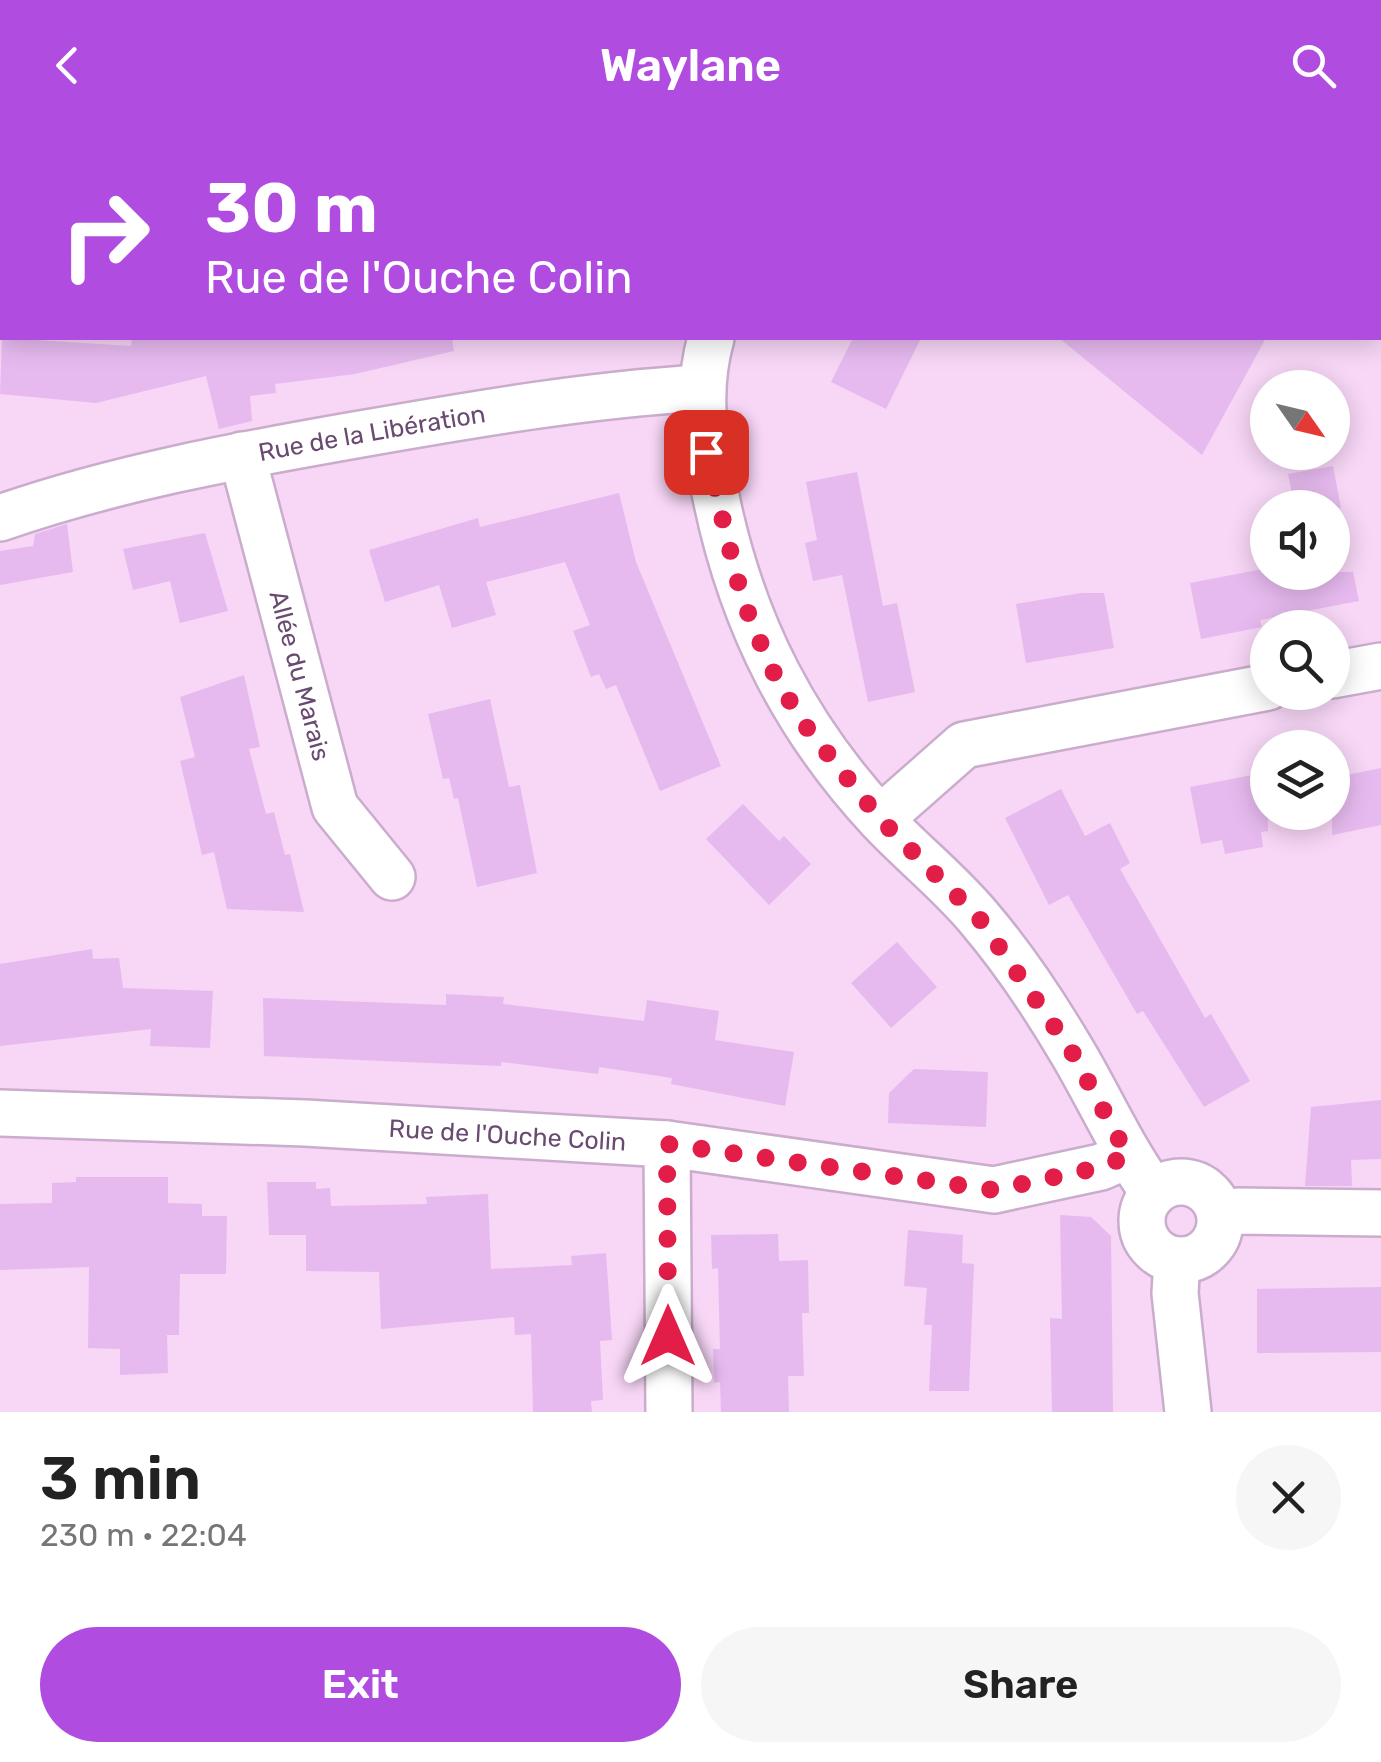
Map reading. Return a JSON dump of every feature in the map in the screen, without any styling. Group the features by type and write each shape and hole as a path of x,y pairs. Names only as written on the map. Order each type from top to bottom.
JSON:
{"street":[{"path":"711,340 701,388 706,452 726,545 770,666 800,719 880,819 979,918 1072,1052 1128,1156 1154,1193"},
{"name":"Rue de la Libération","path":"0,518 137,478 242,455 446,419 701,388"},
{"name":"Allée du Marais","path":"242,455 335,807 392,877"},
{"path":"1350,672 1381,666"},
{"path":"880,819 964,746 1250,690"},
{"name":"Rue de l'Ouche Colin","path":"0,1114 304,1123 667,1144 994,1190 1101,1167 1128,1156"},
{"path":"667,1144 669,1412"},
{"path":"1174,1182 1198,1186 1215,1201 1220,1215 1210,1247 1189,1260 1177,1260 1154,1250 1142,1228 1142,1215 1154,1193 1174,1182"},
{"path":"1220,1215 1238,1211 1381,1213"},
{"path":"1177,1260 1175,1294 1188,1412"}],"shaded area":[{"path":"0,340 1381,340 1381,1412 0,1412"}],"building":[{"path":"2,340 131,346 132,340 452,340 454,351 355,374 275,384 276,393 250,396 252,421 219,429 206,376 96,403 0,394"},
{"path":"852,340 920,340 886,409 831,382"},
{"path":"1061,340 1265,340 1202,455"},
{"path":"1334,470 1338,490 1291,490 1288,474"},
{"path":"857,472 883,606 897,603 915,692 868,702 842,575 813,581 805,543 817,540 806,482"},
{"path":"619,493 636,562 721,766 660,791 616,685 606,689 599,674 591,677 573,631 590,625 565,562 486,582 496,615 452,628 439,585 385,602 369,550 478,518 480,527"},
{"path":"67,524 73,572 0,585 0,551 33,546 35,534"},
{"path":"205,533 228,611 180,623 170,581 133,590 123,549"},
{"path":"1250,571 1250,590 1350,590 1353,572 1359,601 1312,610 1250,610 1250,629 1201,639 1190,583"},
{"path":"1104,593 1114,648 1026,663 1016,604"},
{"path":"244,675 260,747 249,749 266,814 274,812 285,855 290,854 304,912 227,909 214,852 202,855 180,761 195,757 180,697"},
{"path":"490,699 509,787 520,785 537,873 477,887 458,798 454,799 449,778 443,779 428,714"},
{"path":"1381,768 1381,825 1332,835 1332,830 1350,830 1350,774"},
{"path":"1250,775 1250,830 1268,830 1261,832 1263,847 1225,854 1222,840 1201,844 1190,787"},
{"path":"1061,789 1085,836 1110,823 1130,863 1120,869 1205,1018 1211,1014 1250,1081 1204,1107 1143,1011 1137,1014 1068,895 1049,905 1005,818"},
{"path":"743,804 779,841 784,836 811,864 769,905 706,839"},
{"path":"897,942 937,987 891,1028 851,983"},
{"path":"92,949 93,959 119,958 123,988 213,991 210,1048 150,1046 151,1029 0,1046 0,964"},
{"path":"446,994 504,997 503,1004 644,1021 647,1000 719,1011 715,1040 794,1052 785,1106 671,1084 672,1078 599,1067 598,1074 501,1062 501,1066 264,1056 263,998 446,1005"},
{"path":"914,1069 988,1072 986,1127 888,1123 889,1093"},
{"path":"1381,1100 1381,1159 1351,1160 1352,1186 1305,1186 1311,1107"},
{"path":"76,1177 168,1177 168,1203 202,1204 202,1216 227,1216 226,1274 180,1274 179,1335 167,1335 168,1373 120,1375 120,1349 88,1348 89,1267 0,1270 0,1204 52,1203 52,1183 76,1182"},
{"path":"267,1182 316,1182 316,1189 330,1188 331,1206 427,1204 426,1197 488,1194 491,1269 572,1265 571,1256 606,1253 612,1340 600,1341 603,1400 591,1401 592,1412 533,1412 531,1334 515,1335 514,1317 381,1329 379,1272 306,1271 306,1235 269,1235"},
{"path":"1060,1215 1091,1217 1111,1236 1113,1412 1052,1412 1050,1318 1062,1319"},
{"path":"908,1230 963,1235 962,1263 974,1264 969,1391 929,1391 932,1325 924,1325 927,1288 904,1286"},
{"path":"778,1234 779,1261 808,1260 809,1313 802,1313 804,1376 788,1376 789,1412 721,1412 720,1382 714,1383 713,1349 720,1349 718,1268 712,1269 711,1235"},
{"path":"1381,1287 1381,1352 1257,1353 1257,1289"}],"route":[{"path":"668,1336 667,1144 994,1190 1101,1167 1128,1156 1072,1052 979,918 880,819 800,719 770,666 742,598 706,452"}]}
